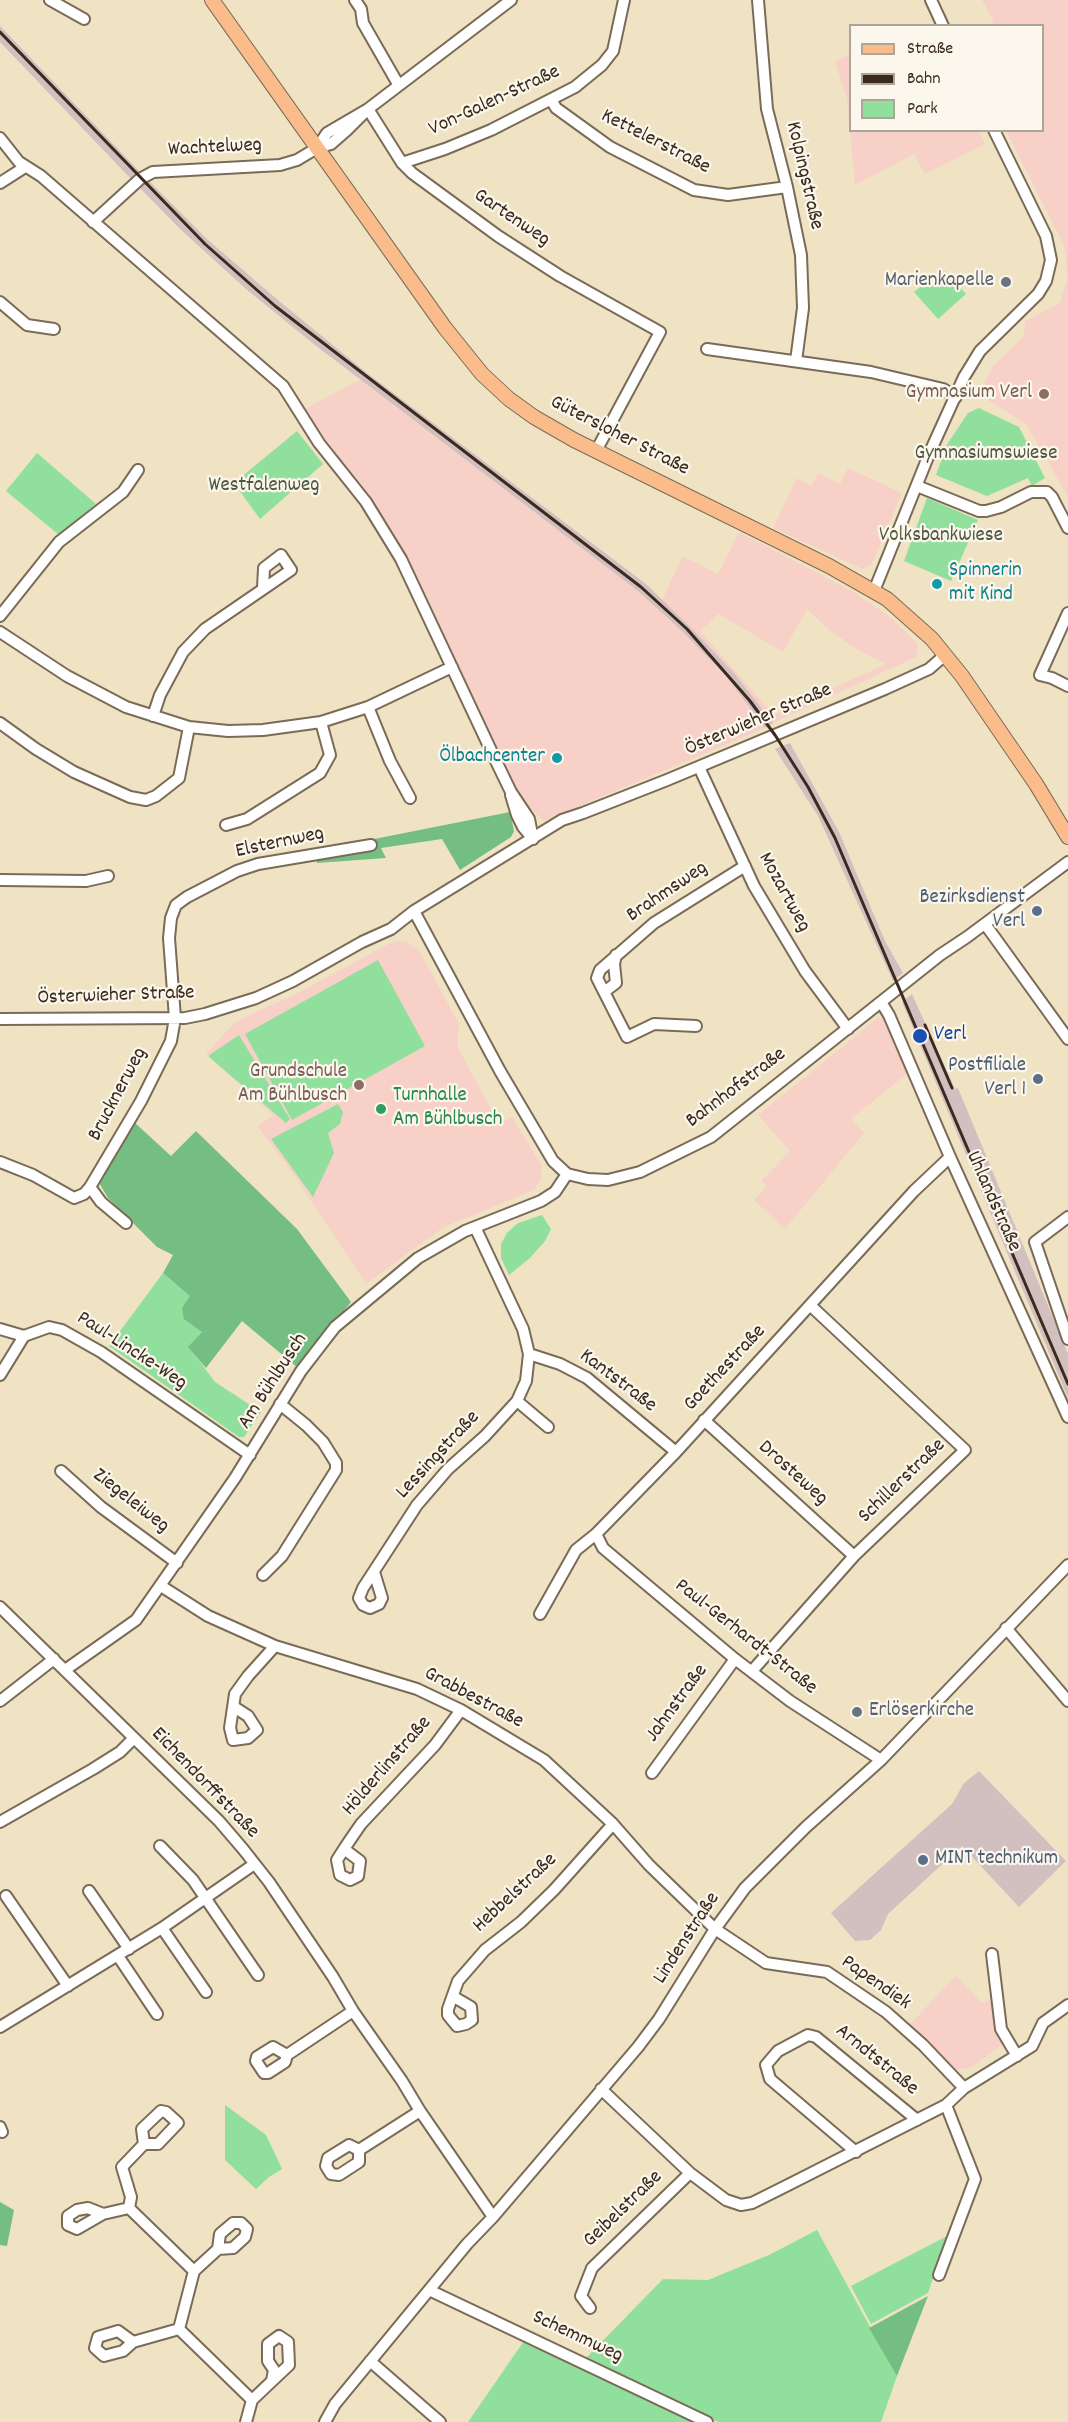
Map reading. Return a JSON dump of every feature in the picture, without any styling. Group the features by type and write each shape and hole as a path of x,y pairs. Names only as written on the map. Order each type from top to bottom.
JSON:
{"main road":[{"name":"Gütersloher Straße","path":"212,0 445,328 482,374 534,417 596,451 874,591 925,633 945,655 1019,759 1068,837"}],"street":[{"path":"51,0 84,20"},
{"path":"355,0 361,9 363,22 398,84"},
{"name":"Wachtelweg","path":"93,222 140,179 153,172 280,165 297,160 317,148 327,133 368,109 498,3 511,0"},
{"name":"Von-Galen-Straße","path":"402,164 473,137 575,87 602,65 613,51 624,0"},
{"name":"Kolpingstraße","path":"758,0 767,109 801,255 803,308 796,361"},
{"path":"931,0 942,24"},
{"name":"Kettelerstraße","path":"552,100 556,108 610,147 694,190 728,195 787,187"},
{"name":"Gartenweg","path":"368,109 402,164 498,236 560,276 660,333 596,451"},
{"path":"874,591 964,377 980,351 1038,294 1046,281 1051,260 1046,236 995,132"},
{"path":"0,138 25,167 41,176 283,386 319,443 366,502 402,559 511,792 529,819 533,839"},
{"path":"0,183 25,167"},
{"path":"0,302 27,326 54,329"},
{"path":"708,349 871,372 943,389 956,396"},
{"path":"0,616 60,542 123,492 138,470"},
{"path":"917,486 979,511 1001,507 1031,492 1047,492 1068,528"},
{"path":"153,716 160,695 183,652 204,629 263,588"},
{"path":"1068,613 1040,675 1068,686"},
{"path":"0,632 101,696 189,727 228,731 263,730 321,722 368,707 452,667"},
{"name":"Österwieher Straße","path":"0,1019 175,1018 206,1014 256,998 311,972 362,942 388,922 414,911 562,820 699,767 917,675 945,655"},
{"path":"368,707 390,761 410,798"},
{"path":"226,825 247,819 320,773 330,755 321,722"},
{"path":"0,723 36,749 74,772 130,797 146,800 156,796 179,778 189,727"},
{"name":"Mozartweg","path":"699,767 754,886 806,972 848,1029"},
{"name":"Elsternweg","path":"175,1018 169,938 171,918 176,905 187,897 248,868 371,845"},
{"name":"Bahnhofstraße","path":"567,1174 588,1179 608,1180 640,1172 711,1137 940,955 1068,862"},
{"name":"Brahmsweg","path":"696,1026 654,1024 627,1037 603,989 599,986 597,978 600,970 654,923 745,866"},
{"path":"0,880 86,881 108,876"},
{"path":"414,911 532,1127 554,1161 567,1174"},
{"path":"985,924 1068,1039"},
{"name":"Uhlandstraße","path":"881,1002 889,1015 950,1157 1068,1417"},
{"name":"Brucknerweg","path":"90,1187 141,1101 171,1041 175,1018"},
{"name":"Goethestraße","path":"540,1614 576,1550 596,1534 676,1452 914,1191 950,1157"},
{"path":"0,1162 33,1175 74,1198 84,1194 90,1187 102,1203 126,1223"},
{"name":"Am Bühlbusch","path":"65,1670 136,1620 250,1455 307,1362 335,1327 418,1258 475,1227 541,1201 555,1192 567,1174"},
{"path":"1068,1217 1035,1242 1068,1339"},
{"name":"Lessingstraße","path":"374,1572 417,1505 448,1469 517,1401 526,1382 529,1354 523,1329 475,1227"},
{"name":"Schillerstraße","path":"752,1671 854,1557 965,1450 811,1306"},
{"name":"Paul-Lincke-Weg","path":"24,1336 49,1327 75,1336 118,1363 250,1455"},
{"path":"0,1329 24,1336 0,1375"},
{"name":"Kantstraße","path":"529,1354 560,1364 587,1378 676,1452"},
{"path":"517,1401 548,1428"},
{"path":"263,1575 282,1556 336,1470 336,1463 323,1442 280,1404"},
{"name":"Drosteweg","path":"704,1420 854,1557"},
{"name":"Ziegeleiweg","path":"61,1471 101,1507 177,1563"},
{"name":"Paul-Gerhardt-Straße","path":"596,1534 603,1548 735,1659 790,1701 881,1760"},
{"name":"Lindenstraße","path":"325,2422 335,2404 370,2361 659,2019 715,1929 745,1888 770,1861 881,1760 1068,1565"},
{"name":"Grabbestraße","path":"160,1586 208,1616 275,1646 417,1689 461,1710 544,1760 613,1824 649,1865 715,1929"},
{"name":"Eichendorffstraße","path":"0,1607 219,1821 269,1882 353,2011 493,2217"},
{"path":"1006,1628 1068,1701"},
{"path":"234,1707 235,1694 275,1646"},
{"path":"0,1701 54,1659"},
{"name":"Jahnstraße","path":"652,1773 735,1659"},
{"name":"Hölderlinstraße","path":"344,1849 361,1824 435,1745 461,1710"},
{"path":"0,1822 93,1769 120,1752 133,1739"},
{"name":"Hebbelstraße","path":"454,1997 458,1981 476,1959 521,1922 554,1890 613,1824"},
{"path":"160,1846 193,1880 258,1975"},
{"path":"0,2027 162,1928 253,1865"},
{"path":"89,1891 129,1949"},
{"path":"6,1896 68,1986"},
{"path":"162,1928 206,1992"},
{"name":"Papendiek","path":"715,1929 766,1963 827,1972 886,2012 923,2045 964,2088"},
{"path":"992,1954 1001,2029 1017,2056"},
{"path":"118,1956 157,2014"},
{"name":"Arndtstraße","path":"741,2205 752,2203 946,2105 964,2088 1032,2046 1043,2023 1068,2005"},
{"path":"287,2055 353,2011"},
{"name":"Arndtstraße","path":"856,2152 770,2079 766,2065 778,2051 808,2036 816,2037 917,2120"},
{"name":"Geibelstraße","path":"601,2089 690,2173 726,2200 741,2205"},
{"path":"939,2275 975,2179 946,2105"},
{"path":"359,2150 420,2111"},
{"path":"129,2208 131,2197 122,2167 144,2144"},
{"name":"Geibelstraße","path":"590,2308 581,2296 592,2268 690,2173"},
{"path":"103,2214 129,2208"},
{"path":"129,2208 194,2271"},
{"path":"179,2329 194,2271 218,2249"},
{"name":"Schemmweg","path":"429,2290 708,2422"},
{"path":"133,2342 179,2329"},
{"path":"179,2329 252,2400"},
{"path":"370,2361 440,2422"},
{"path":"246,2422 252,2400 272,2382"}],"shaded area":[{"path":"982,0 1068,0 1068,497 1026,424 980,395 992,367 1024,336 1025,321 1060,303 1067,279 1063,244 1007,132 1044,132 1044,24 990,24 994,22"},
{"path":"0,26 140,172 132,180 0,42"},
{"path":"849,55 849,120 847,99 835,62"},
{"path":"850,132 979,132 985,144 925,174 914,154 855,185"},
{"path":"148,180 208,240 367,373 646,584 735,674 773,723 765,728 727,677 638,591 315,345 246,289 179,228 139,187"},
{"path":"360,380 638,591 727,677 765,728 544,821 524,802 368,499 304,409"},
{"path":"848,468 902,493 876,555 871,564 863,569 773,528 797,478 811,486 818,473 840,484"},
{"path":"739,532 852,591 889,616 918,644 916,657 773,723 735,674 662,600 683,556 718,574","holes":["807,609 829,630 858,650 886,664 774,715 700,631 718,614 783,652"]},
{"path":"790,743 839,832 885,941 903,973 893,981 818,816 775,749"},
{"name":"Grundschule Am Bühlbusch","path":"407,942 420,952 459,1024 457,1046 499,1124 512,1117 542,1166 541,1179 534,1190 444,1227 366,1284 296,1178 257,1126 273,1115 206,1054 233,1024 245,1017 300,992 390,943"},
{"path":"912,994 955,1089 958,1088 1068,1354 1068,1398 902,1002"},
{"path":"879,1017 887,1020 909,1072 851,1119 864,1133 785,1229 754,1200 767,1186 761,1181 790,1151 758,1115"},
{"path":"979,1771 1066,1861 1019,1907 962,1846 888,1914 881,1930 870,1940 855,1941 831,1913 952,1804 964,1783"},
{"path":"956,1976 981,2002 994,2000 1005,2043 972,2067 957,2070 910,2024"}],"green space":[{"path":"945,271 966,294 938,319 914,292 924,284 927,287 940,278"},
{"name":"Gymnasiumswiese","path":"979,408 1019,427 1045,478 1032,486 1028,478 987,496 936,475 948,443 968,413"},
{"name":"Westfalenweg","path":"297,431 323,464 260,519 234,483"},
{"path":"37,453 96,504 59,535 6,491"},
{"name":"Volksbankwiese","path":"927,498 978,520 951,581 904,561"},
{"path":"510,812 514,831 511,837 460,870 442,839 381,848 386,858 317,863 314,851"},
{"path":"378,960 425,1046 292,1120 245,1034"},
{"path":"239,1035 290,1119 286,1123 208,1056"},
{"path":"338,1104 343,1112 340,1124 328,1133 334,1153 313,1197 271,1139"},
{"path":"133,1121 171,1156 196,1131 297,1229 351,1302 298,1368 242,1321 206,1368 188,1347 202,1332 184,1319 182,1308 190,1296 163,1273 173,1255 157,1247 108,1198 98,1181"},
{"path":"542,1215 551,1229 545,1241 530,1258 509,1275 501,1258 501,1244 507,1233 518,1223"},
{"path":"163,1273 191,1296 202,1332 189,1347 215,1382 261,1412 244,1437 239,1437 109,1346"},
{"path":"225,2105 266,2135 282,2169 256,2189 225,2160"},
{"path":"0,2202 14,2210 7,2246 0,2245"},
{"path":"817,2230 897,2376 881,2422 718,2422 586,2358 663,2279 708,2280 769,2255"},
{"path":"947,2236 928,2293 871,2324 851,2286"},
{"path":"928,2296 897,2376 869,2328"},
{"path":"524,2341 694,2422 468,2422"}],"railway":[{"path":"0,32 205,244 275,306 641,587 687,629 750,701 808,787 835,838 1068,1384"},
{"path":"925,1025 952,1088"}],"place":[{"name":"Marienkapelle","path":"1006,282"},
{"name":"Gymnasium Verl","path":"1044,394"},
{"name":"Spinnerin mit Kind","path":"937,584"},
{"name":"Ölbachcenter","path":"557,758"},
{"name":"Bezirksdienst Verl","path":"1037,911"},
{"name":"Verl","path":"920,1036"},
{"name":"Postfiliale Verl 1","path":"1038,1079"},
{"name":"Grundschule Am Bühlbusch","path":"359,1085"},
{"name":"Turnhalle Am Bühlbusch","path":"381,1109"},
{"name":"Erlöserkirche","path":"857,1712"},
{"name":"MINT technikum","path":"923,1860"}]}
